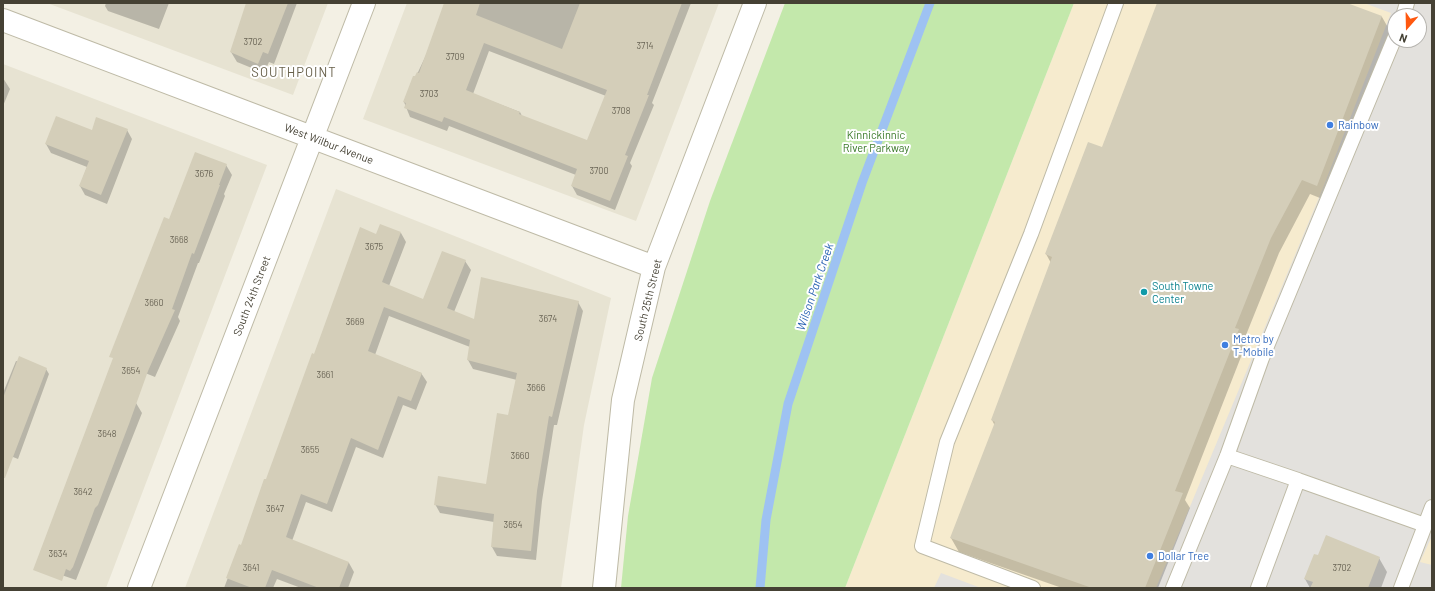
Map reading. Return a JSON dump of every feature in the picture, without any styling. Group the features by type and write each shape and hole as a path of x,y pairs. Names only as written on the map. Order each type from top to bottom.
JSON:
{"street":[{"name":"South 24th Street","path":"139,588 364,3"},
{"name":"South 25th Street","path":"604,588 623,400 654,267 755,3"},
{"name":"West Wilbur Avenue","path":"3,20 654,267"}],"lane":[{"path":"1033,588 922,546 947,442 1031,234 1116,3"},
{"path":"1173,588 1226,456 1262,358 1390,48"},
{"path":"1226,456 1425,525"},
{"path":"1258,588 1298,480"},
{"path":"1401,588 1432,507"}],"shaded area":[{"path":"47,3 328,3 293,95"},
{"path":"407,3 719,3 636,221 363,119"},
{"path":"1074,3 1432,3 1432,588 845,588"},
{"path":"1364,3 1432,3 1432,536 1420,562 1432,565 1432,588 1156,588 1323,188 1387,23 1387,48 1427,48 1427,8 1387,8 1387,12"},
{"path":"3,64 267,165 106,588 3,588"},
{"path":"336,189 611,298 584,425 561,588 185,588"},
{"path":"941,573 981,588 934,588"}],"green space":[{"name":"Kinnickinnic River Parkway","path":"785,3 1074,3 845,588 621,588 628,516 652,378 710,201"}],"building":[{"path":"246,3 288,3 268,54 263,52 258,64 230,52"},
{"path":"444,3 480,3 476,15 562,49 580,3 682,3 647,95 649,95 625,155 628,156 610,201 571,186 577,169 444,117 442,122 404,108 406,103 403,102 413,76 415,76 417,72 419,73","holes":["484,43 607,90 587,140 519,114 520,112 466,90"]},
{"name":"South Towne Center","path":"1157,3 1347,3 1382,16 1317,186 1302,180 1271,238 1235,328 1239,329 1175,491 1183,493 1145,588 1092,588 950,538 995,422 991,420 1052,257 1045,254 1088,142 1102,147"},
{"path":"56,116 92,130 96,117 128,129 101,195 79,186 89,161 45,144"},
{"path":"195,152 227,164 172,309 175,310 148,371 98,505 95,508 73,567 70,571 66,569 62,581 33,570 113,358 109,357 164,217 169,219"},
{"path":"380,224 401,232 382,282 423,299 442,251 466,260 447,308 474,319 481,277 579,301 552,417 549,416 537,491 531,551 491,547 494,514 434,505 438,476 486,484 497,413 508,415 517,373 467,360 470,340 384,307 368,351 422,373 411,401 398,396 378,450 351,438 327,504 301,494 286,537 349,562 339,588 319,588 272,570 265,588 252,588 226,578 239,544 241,545 264,479 266,479 312,353 314,354 360,227 376,234"},
{"path":"19,356 47,368 5,478 3,478 3,398"},
{"path":"1326,535 1380,557 1368,588 1310,588 1313,582 1304,579 1314,554 1318,555"}],"waterway":[{"name":"Wilson Park Creek","path":"760,588 766,520 788,404 862,183 930,3"}],"place":[{"name":"Rainbow","path":"1330,125"},
{"name":"South Towne Center","path":"1144,292"},
{"name":"Metro by T-Mobile","path":"1225,345"},
{"name":"Dollar Tree","path":"1150,556"}],"district":[{"name":"SOUTHPOINT","path":"294,73"}]}
